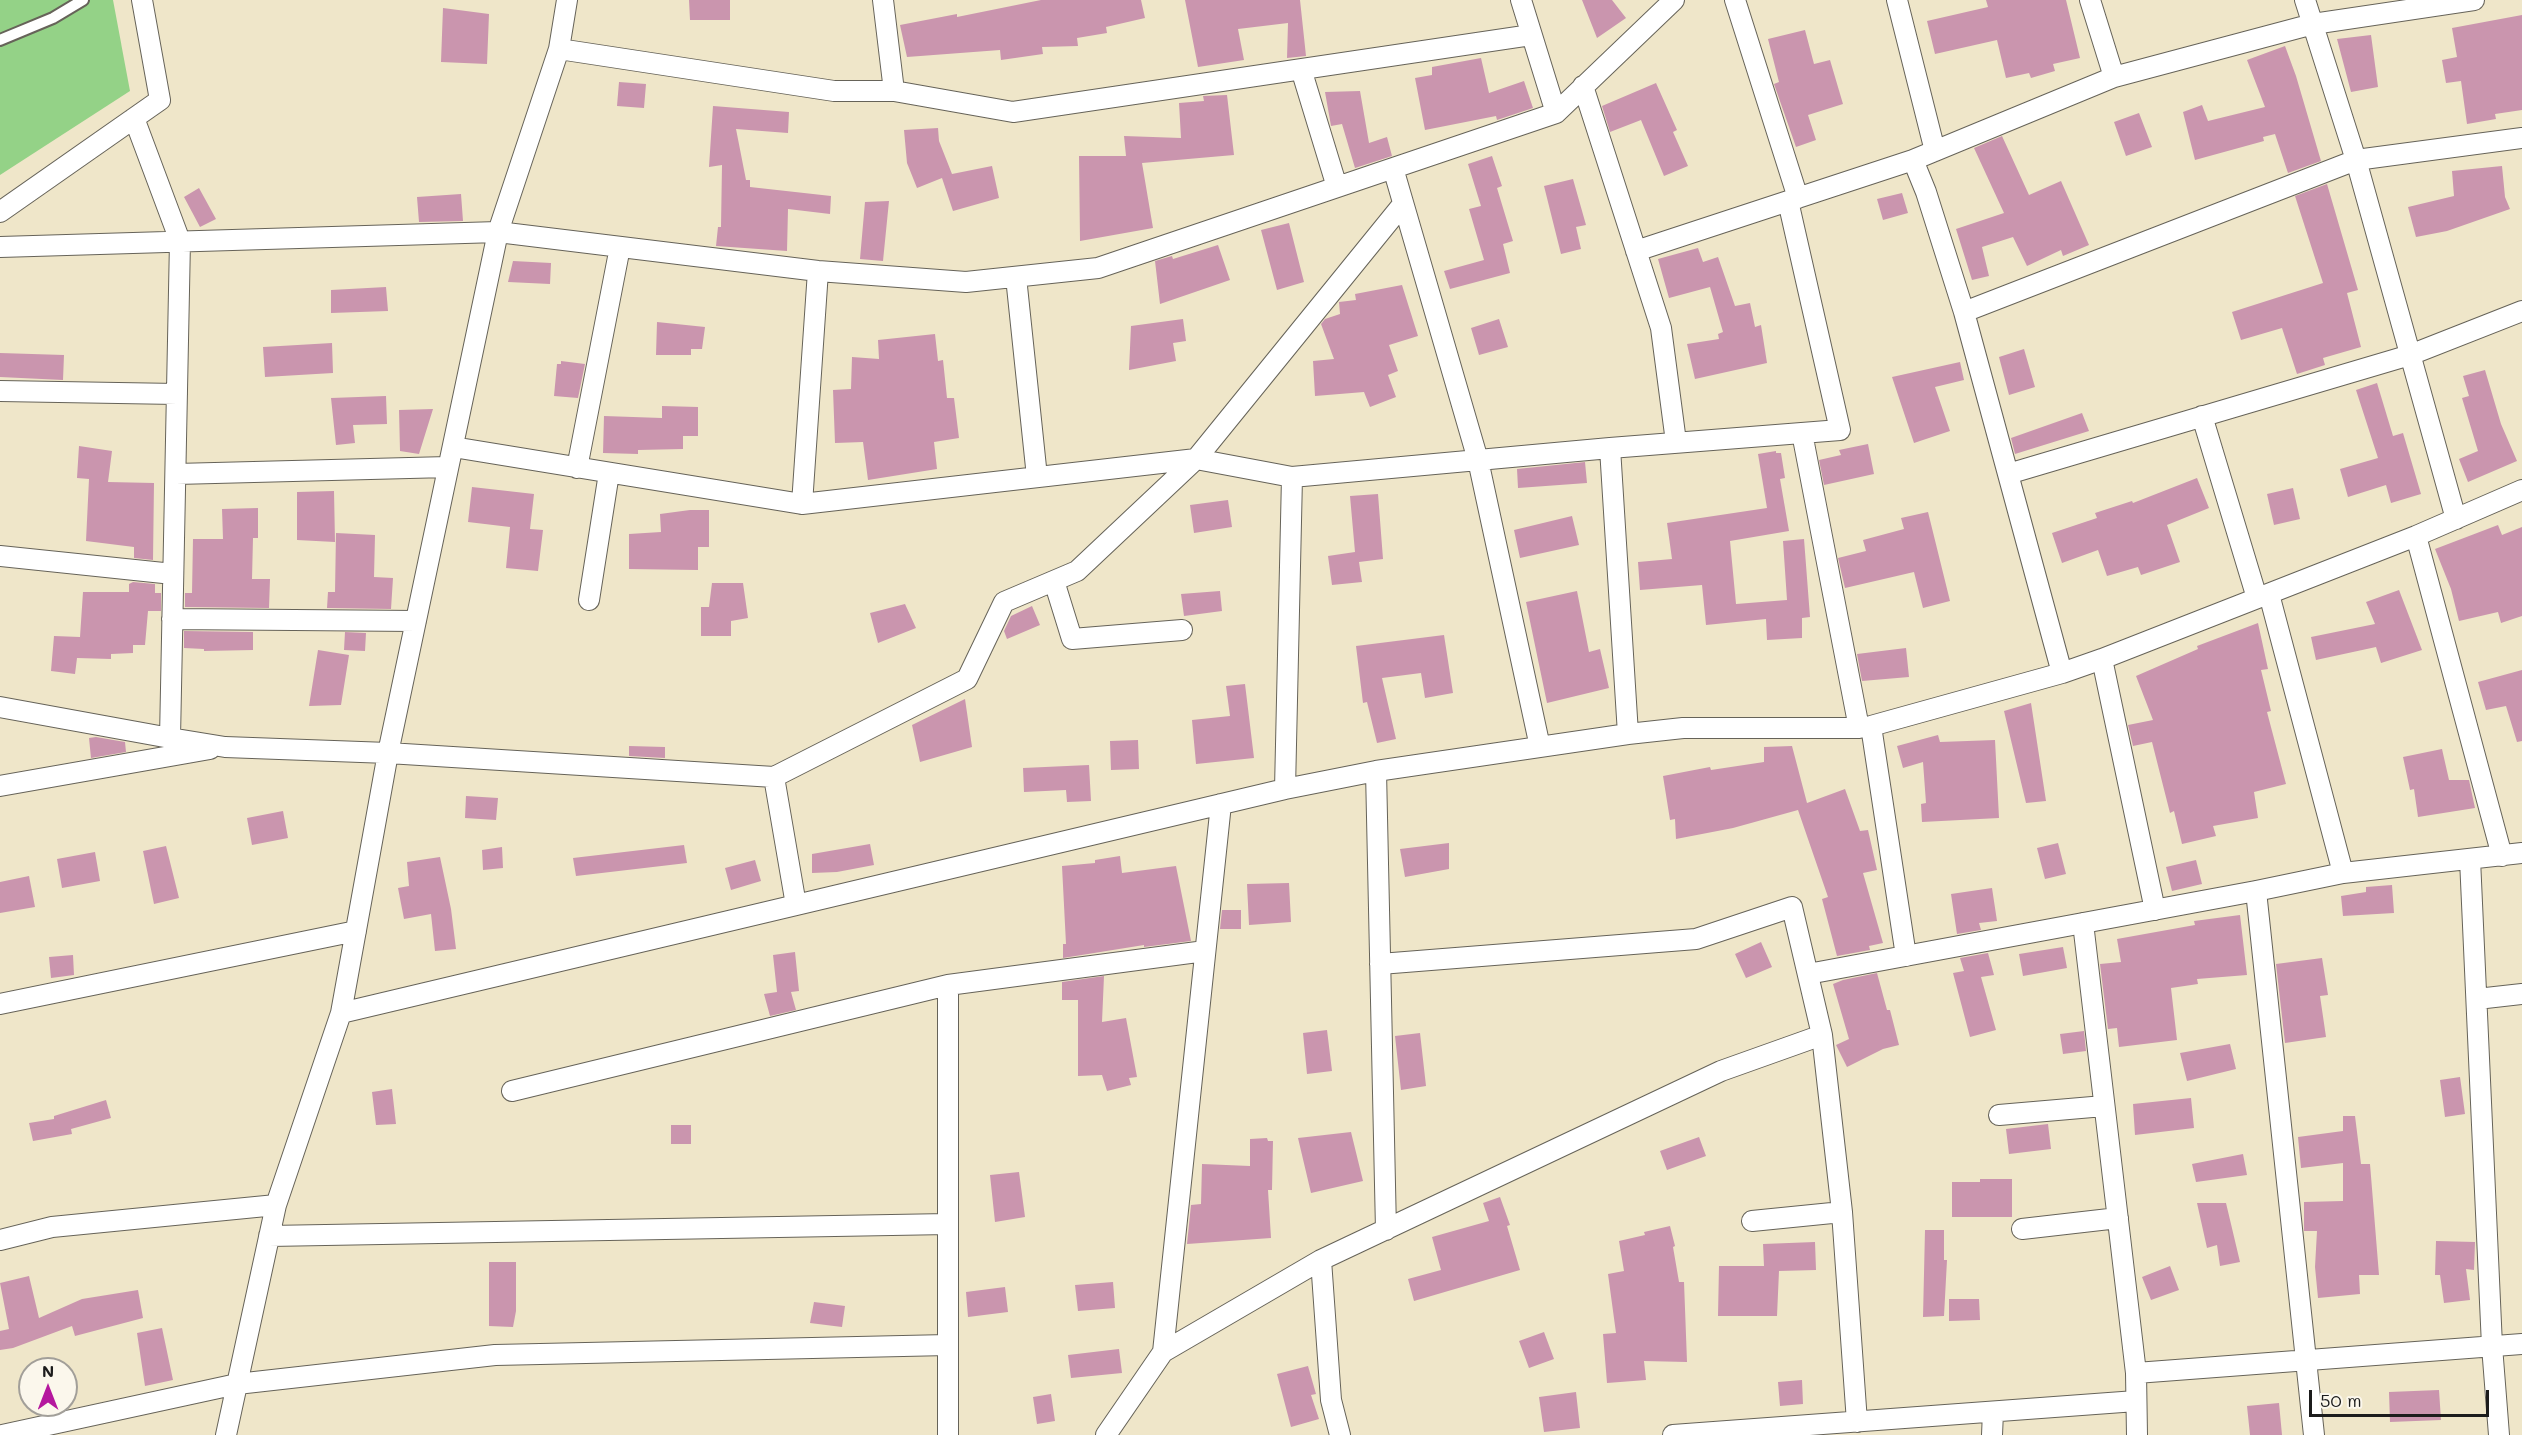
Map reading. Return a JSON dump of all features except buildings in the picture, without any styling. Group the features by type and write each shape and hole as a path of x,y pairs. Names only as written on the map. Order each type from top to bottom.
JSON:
{"street":[{"path":"0,212 160,100 142,0"},
{"path":"226,1435 276,1205 341,1013 388,753 498,232 559,49 567,0"},
{"path":"883,0 894,91"},
{"path":"1521,0 1556,112"},
{"path":"0,247 498,232 818,271 966,282 1098,268 1556,112 1674,0"},
{"path":"453,447 802,504 1196,459 1292,477 1676,442 1840,430 1793,199 1735,0"},
{"path":"1898,0 1935,151"},
{"path":"2090,0 2114,77"},
{"path":"2305,0 2356,160 2456,519"},
{"path":"1636,250 1913,160 2114,77 2313,24 2474,0"},
{"path":"559,49 834,91 894,91 1013,112 1532,35"},
{"path":"1301,69 1337,187"},
{"path":"1583,86 1661,328 1676,442"},
{"path":"134,118 180,241 170,738"},
{"path":"1964,312 2356,160 2522,138"},
{"path":"1913,160 1926,192 1964,312 2062,672"},
{"path":"1393,168 1478,460 1540,747"},
{"path":"0,707 225,747 388,753 774,777 967,678 1004,602 1077,571 1196,459 1403,204"},
{"path":"577,468 620,247"},
{"path":"802,504 818,271"},
{"path":"1016,277 1037,477"},
{"path":"2008,474 2410,356 2522,311"},
{"path":"0,391 177,394"},
{"path":"2202,416 2263,596 2343,873"},
{"path":"1802,433 1865,727 1906,956"},
{"path":"1610,448 1628,734"},
{"path":"176,474 448,467"},
{"path":"589,600 609,473"},
{"path":"1285,789 1292,477"},
{"path":"341,1013 1285,789 1376,771 1683,728 1865,727 2102,659 2415,536 2522,490"},
{"path":"2415,536 2502,856"},
{"path":"0,556 173,574"},
{"path":"1054,581 1072,639 1182,630"},
{"path":"172,620 416,621"},
{"path":"2102,659 2155,910"},
{"path":"0,786 225,747"},
{"path":"1376,771 1386,1230"},
{"path":"774,777 796,905"},
{"path":"1163,1352 1221,804"},
{"path":"1808,974 2343,873 2522,853"},
{"path":"2470,859 2492,1346 2499,1435"},
{"path":"2256,891 2314,1435"},
{"path":"1380,964 1696,939 1792,908 1822,1035 1842,1212 1857,1422"},
{"path":"2083,923 2136,1373 2137,1435"},
{"path":"0,1004 356,931"},
{"path":"512,1091 948,985 1205,951"},
{"path":"948,985 948,1435"},
{"path":"2477,999 2522,994"},
{"path":"1106,1435 1163,1352 1321,1260 1721,1071 1822,1035"},
{"path":"1999,1115 2104,1106"},
{"path":"0,1240 52,1227 276,1205"},
{"path":"1752,1221 1842,1212"},
{"path":"2022,1229 2118,1218"},
{"path":"269,1236 948,1224"},
{"path":"1321,1260 1331,1400 1340,1435"},
{"path":"2136,1373 2522,1344"},
{"path":"2,1435 237,1384 495,1355 948,1345"},
{"path":"1673,1435 1748,1432 2136,1401"},
{"path":"1992,1435 1993,1412"}],"lane":[{"path":"0,40 53,18 83,0"}],"green space":[{"path":"0,0 113,0 130,91 0,175"}]}
